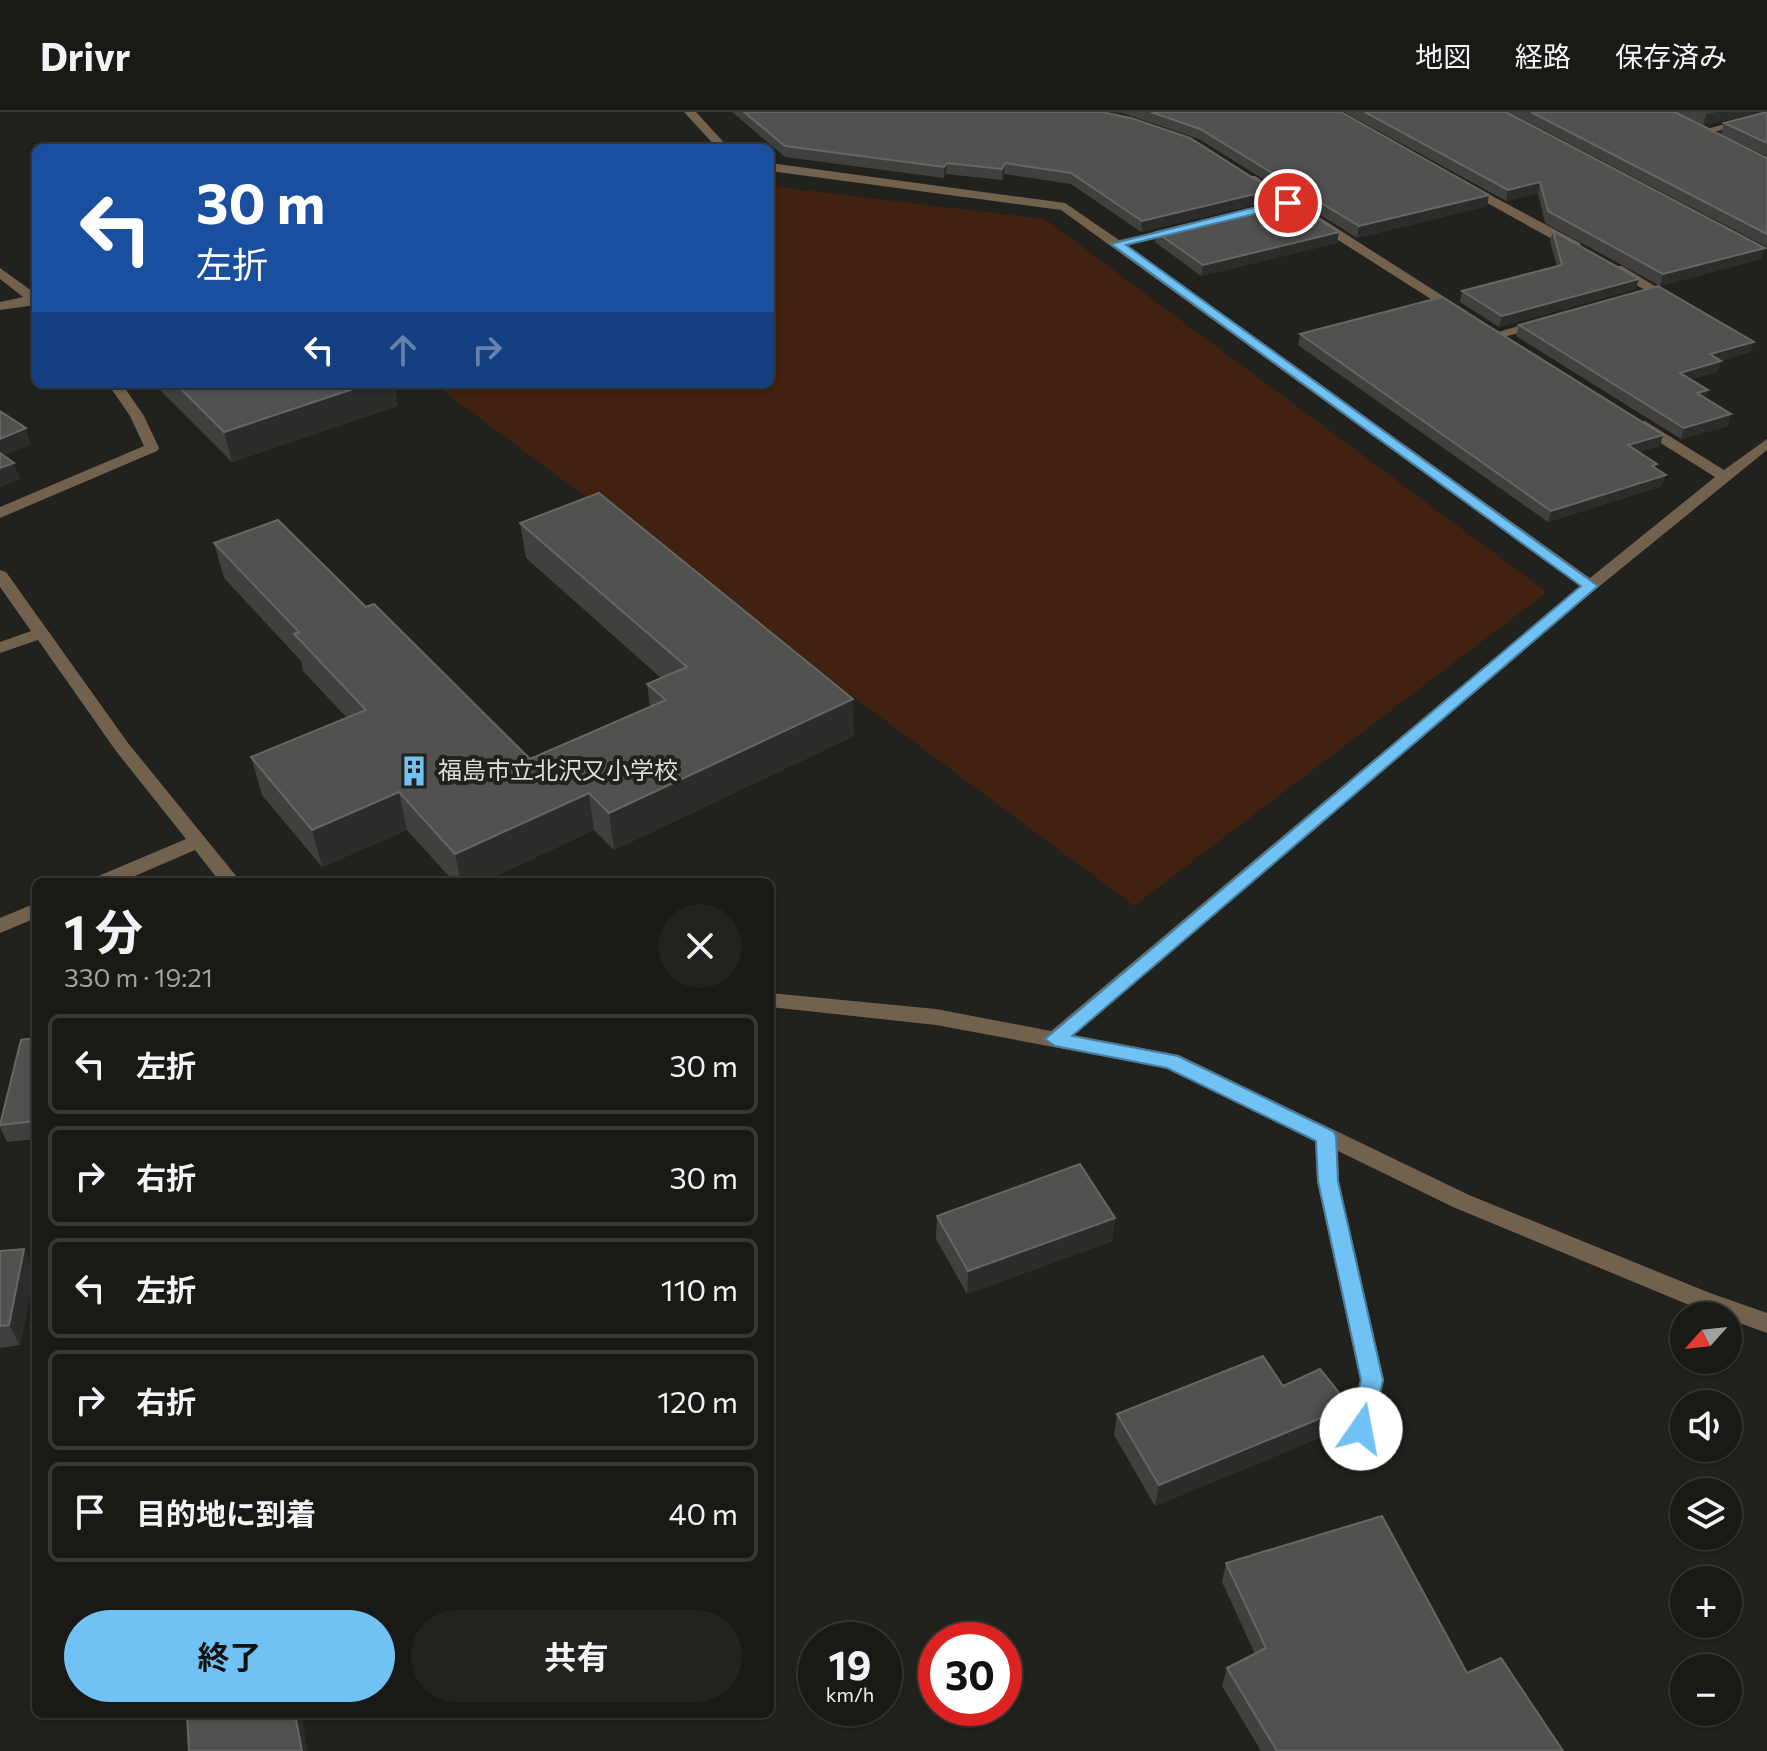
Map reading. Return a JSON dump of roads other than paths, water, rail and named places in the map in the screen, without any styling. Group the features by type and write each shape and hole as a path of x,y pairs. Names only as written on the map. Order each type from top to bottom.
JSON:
{"street":[{"path":"690,112 719,144"},
{"path":"1701,132 1767,116"},
{"path":"1688,125 1714,138"},
{"path":"774,168 1065,207 1590,586"},
{"path":"1234,169 1509,344"},
{"path":"1453,179 1589,254"},
{"path":"1272,206 1288,203"},
{"path":"1117,244 1194,225"},
{"path":"1602,261 1656,291 1627,299"},
{"path":"0,272 32,298"},
{"path":"0,306 32,300"},
{"path":"1484,327 1554,319"},
{"path":"0,513 152,448 137,416 118,388"},
{"path":"1631,419 1725,477"},
{"path":"1055,1039 1590,586 1767,443"},
{"path":"0,575 122,747 228,878"},
{"path":"0,648 42,633"},
{"path":"112,878 197,842"},
{"path":"0,926 32,912"},
{"path":"774,1000 936,1017 1171,1061 1461,1201 1702,1300 1767,1323"},
{"path":"1326,1136 1328,1181 1372,1380 1361,1429"}],"place":[{"name":"福島市立北沢又小学校","path":"414,771"}]}
